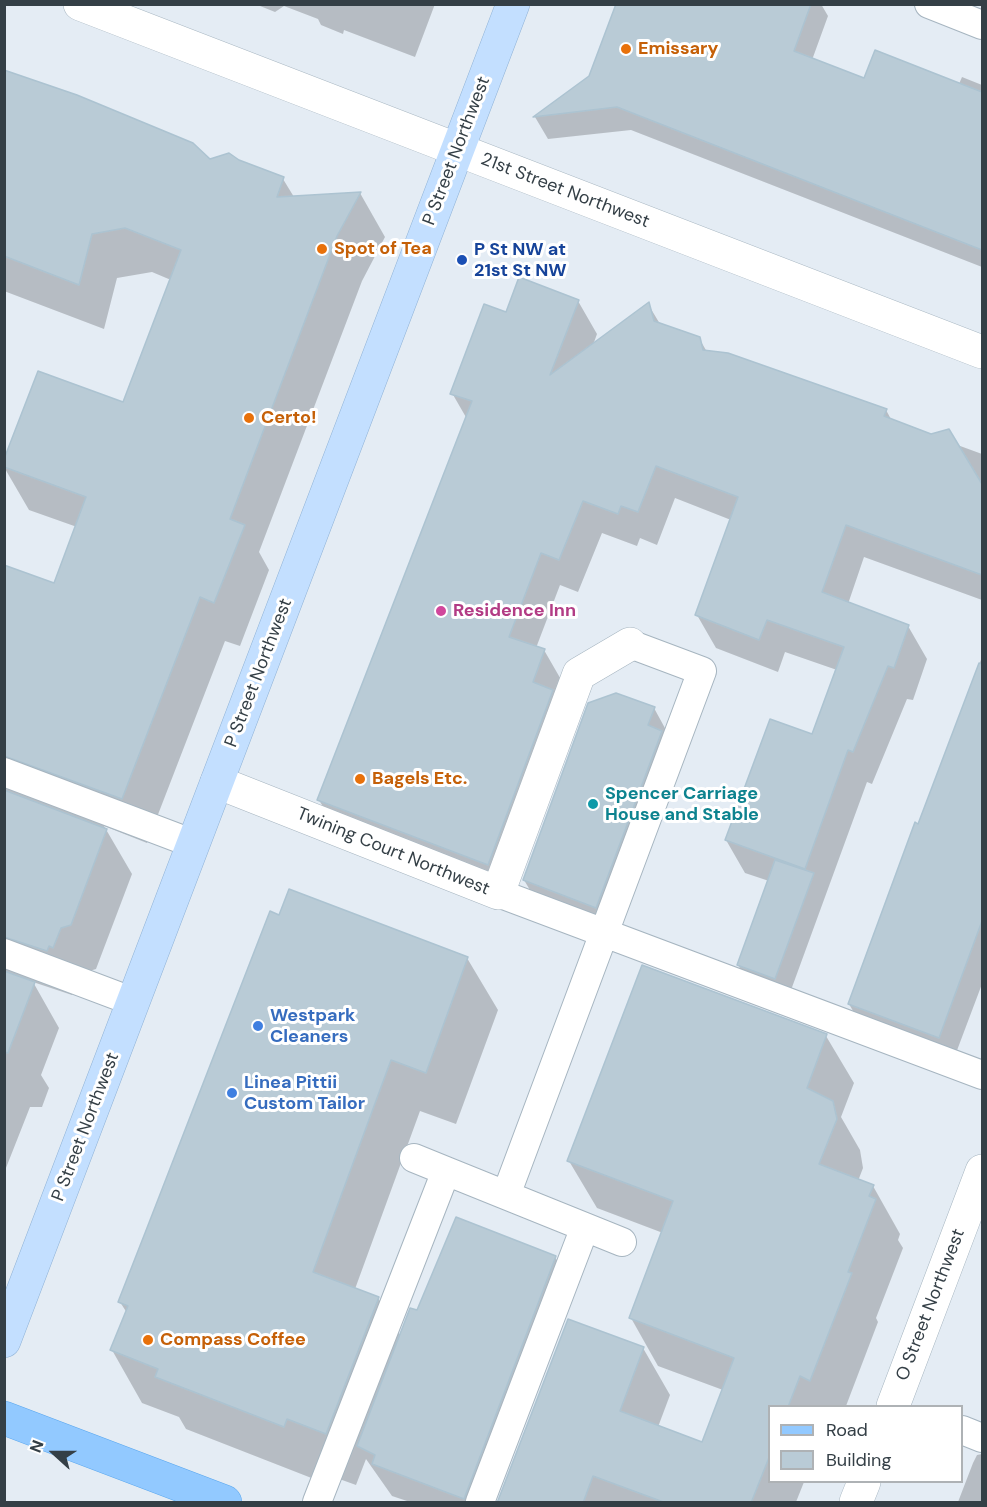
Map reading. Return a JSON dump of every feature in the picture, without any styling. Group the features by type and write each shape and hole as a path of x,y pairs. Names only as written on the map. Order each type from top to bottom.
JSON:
{"main road":[{"name":"P Street Northwest","path":"4,1341 513,4"},
{"path":"4,1418 225,1503"}],"street":[{"name":"21st Street Northwest","path":"80,4 982,352"},
{"name":"Twining Court Northwest","path":"217,782 498,893 579,674 630,644"},
{"name":"O Street Northwest","path":"895,1405 982,1171"},
{"path":"856,1503 864,1483"}],"lane":[{"path":"929,4 982,25"},
{"path":"506,1195 702,671 630,644"},
{"path":"4,772 194,844"},
{"path":"498,893 982,1075"},
{"path":"4,953 134,1002"},
{"path":"414,1158 622,1242"},
{"path":"317,1503 446,1171"},
{"path":"480,1503 585,1227"},
{"path":"963,1430 982,1438"}],"building":[{"path":"616,4 811,4 794,51 864,78 875,50 982,92 982,250 617,107 533,117 589,76"},
{"path":"4,70 77,95 193,143 210,159 229,153 239,160 284,177 277,197 361,192 337,236 230,519 245,525 214,603 200,597 122,799 4,756 4,565 54,583 86,497 4,467 4,459 38,371 123,402 181,250 125,228 92,234 79,285 4,256"},
{"path":"519,277 579,300 550,375 649,302 654,321 700,337 703,350 728,353 887,409 884,416 931,434 949,429 982,484 982,575 846,525 822,592 909,625 894,668 888,666 853,752 848,750 805,869 725,840 770,719 812,734 844,647 767,620 759,640 695,615 738,497 656,466 638,512 621,506 618,514 583,501 559,560 541,553 509,637 545,649 533,682 553,690 488,865 317,800 472,401 450,394 484,304 506,312"},
{"path":"979,663 982,664 982,921 939,1038 848,1004 915,822 918,824"},
{"name":"Spencer Carriage House and Stable","path":"616,693 655,707 648,725 662,731 596,908 523,880 588,703"},
{"path":"4,790 107,829 71,925 61,928 53,948 49,946 47,951 4,937"},
{"path":"775,860 814,873 775,979 737,965"},
{"path":"289,889 468,957 426,1073 391,1060 313,1272 379,1297 326,1434 287,1419 284,1427 155,1377 158,1369 110,1350 128,1306 118,1302 270,911 279,915"},
{"path":"642,965 827,1034 807,1088 833,1101 837,1119 819,1164 874,1185 869,1196 876,1199 848,1272 852,1273 810,1381 800,1376 789,1405 768,1405 768,1460 751,1503 666,1503 593,1476 583,1503 497,1503 568,1319 644,1347 620,1411 702,1442 734,1358 629,1318 673,1201 567,1161"},
{"path":"4,971 35,982 8,1053 4,1052"},
{"path":"456,1217 556,1256 464,1499 372,1464 375,1455 357,1446 410,1308 417,1310"}],"place":[{"name":"Emissary","path":"626,49"},
{"name":"Spot of Tea","path":"322,249"},
{"name":"P St NW at 21st St NW","path":"462,260"},
{"name":"Certo!","path":"249,418"},
{"name":"Residence Inn","path":"441,611"},
{"name":"Bagels Etc.","path":"360,779"},
{"name":"Spencer Carriage House and Stable","path":"593,804"},
{"name":"Westpark Cleaners","path":"258,1026"},
{"name":"Linea Pittii Custom Tailor","path":"232,1093"},
{"name":"Compass Coffee","path":"148,1340"}]}
